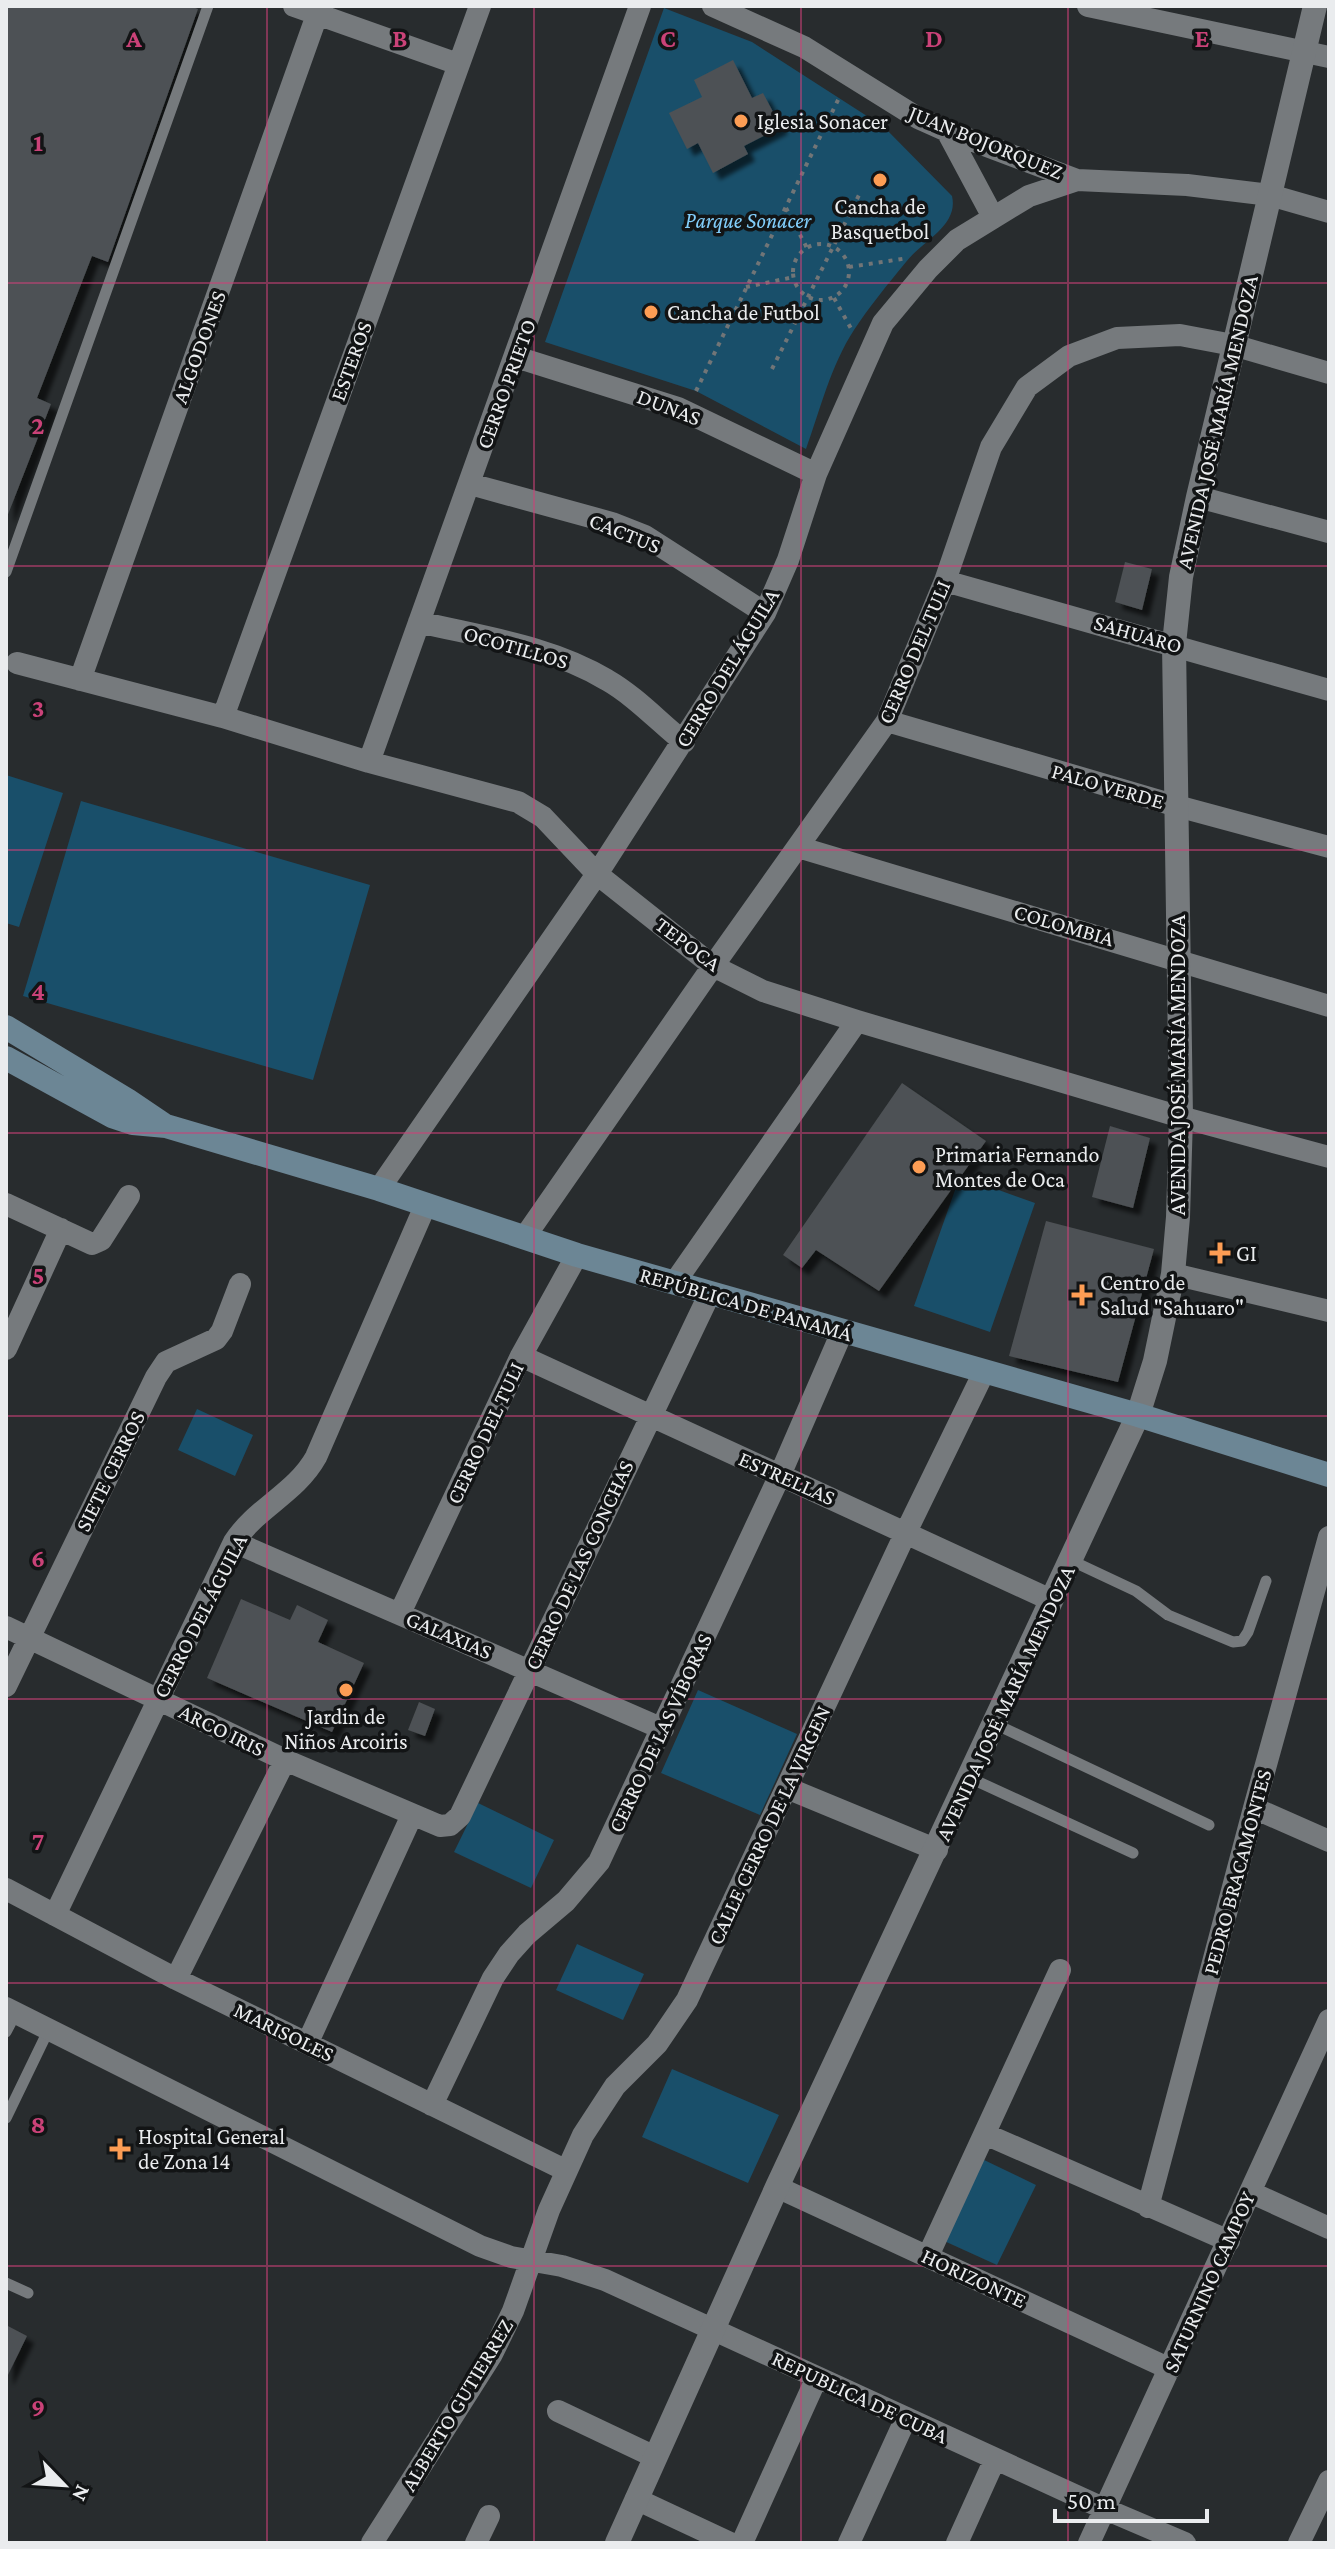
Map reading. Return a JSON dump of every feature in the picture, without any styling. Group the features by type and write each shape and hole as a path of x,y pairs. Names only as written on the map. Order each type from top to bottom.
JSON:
{"main road":[{"name":"REPÚBLICA DE PANAMÁ","path":"6,1027 166,1126"},
{"path":"6,1044 73,1084 127,1100"},
{"name":"REPÚBLICA DE PANAMÁ","path":"6,1058 112,1116 133,1123 166,1126 379,1189 577,1255 1138,1415 1329,1475"}],"street":[{"path":"294,6 458,64"},
{"name":"ESTEROS","path":"223,717 480,6"},
{"name":"CERRO PRIETO","path":"369,762 640,6"},
{"name":"JUAN BOJORQUEZ","path":"713,6 804,47 889,101 947,131 1077,180 1187,185 1270,195 1329,212"},
{"path":"1088,6 1152,12 1329,57"},
{"name":"AVENIDA JOSÉ MARÍA MENDOZA","path":"617,2543 777,2187 1138,1415 1155,1361 1173,1274 1181,1117 1174,644 1181,577 1315,6"},
{"name":"ALGODONES","path":"80,680 317,15"},
{"path":"947,131 993,217"},
{"name":"CERRO DEL ÁGUILA","path":"379,1189 597,874 765,613 788,560 816,474 883,323 957,240 1029,196 1077,180"},
{"name":"CERRO DEL TULI","path":"524,1238 887,721 945,581 991,447 1027,387 1069,356 1117,338 1180,335 1233,345 1329,373"},
{"name":"DUNAS","path":"516,357 678,408 816,474"},
{"name":"CACTUS","path":"470,484 612,523 645,536 765,613"},
{"path":"1198,497 1329,532"},
{"name":"SAHUARO","path":"945,581 1329,690"},
{"name":"OCOTILLOS","path":"419,622 511,643 586,668 610,682 684,742"},
{"name":"TEPOCA","path":"17,663 223,717 369,762 518,802 533,809 555,827 597,874 713,966 763,991 1181,1117 1329,1157"},
{"name":"PALO VERDE","path":"887,721 1329,847"},
{"name":"COLOMBIA","path":"798,847 1329,1006"},
{"path":"675,1282 857,1021"},
{"path":"6,1204 98,1244 129,1196"},
{"name":"CERRO DEL ÁGUILA","path":"55,1915 234,1542 250,1521 306,1473 426,1204"},
{"path":"6,1349 61,1229"},
{"name":"CERRO DEL TULI","path":"400,1613 521,1356 577,1255"},
{"path":"1173,1274 1329,1311"},
{"name":"SIETE CERROS","path":"6,1686 156,1377 166,1362 216,1339 240,1284"},
{"name":"CERRO DE LAS CONCHAS","path":"440,1826 450,1825 460,1816 710,1293"},
{"name":"CERRO DE LAS VÍBORAS","path":"432,2105 493,1978 509,1954 566,1901 599,1862 780,1475 842,1332"},
{"name":"ESTRELLAS","path":"521,1356 1051,1600"},
{"name":"CALLE CERRO DE LA VIRGEN","path":"531,2262 565,2170 583,2135 615,2086 657,2044 687,2000 984,1372"},
{"name":"PEDRO BRACAMONTES","path":"1148,2207 1329,1537"},
{"name":"GALAXIAS","path":"234,1542 663,1729"},
{"name":"ARCO IRIS","path":"6,1627 285,1760 440,1826"},
{"path":"176,1979 285,1760"},
{"path":"787,1788 937,1850"},
{"path":"1254,1808 1329,1841"},
{"path":"308,2042 412,1815"},
{"name":"MARISOLES","path":"6,1889 176,1979 565,2170"},
{"path":"928,2256 1060,1970"},
{"name":"REPUBLICA DE CUBA","path":"9,2018 49,2028 480,2246 605,2280 1185,2543"},
{"name":"SATURNINO CAMPOY","path":"1089,2543 1329,2020"},
{"path":"985,2134 1229,2241"},
{"name":"HORIZONTE","path":"777,2187 1170,2369"},
{"path":"1250,2192 1329,2228"},
{"name":"ALBERTO GUTIERREZ","path":"372,2543 492,2354 513,2311 531,2262"},
{"path":"742,2543 817,2377"},
{"path":"558,2411 655,2457"},
{"path":"849,2543 906,2418"},
{"path":"957,2543 995,2459"},
{"path":"1299,2543 1329,2481"},
{"path":"636,2499 730,2543"},
{"path":"476,2543 489,2516"}],"lane":[{"path":"6,572 208,6"},
{"path":"1070,1560 1136,1591 1168,1615 1233,1642 1242,1641 1248,1632 1266,1581"},
{"path":"995,1724 1209,1825"},
{"path":"970,1778 1133,1853"},
{"path":"6,2118 12,2094 49,2028"},
{"path":"6,2283 28,2293"}],"path":[{"path":"696,391 839,98"},
{"path":"772,369 861,191"},
{"path":"786,208 807,248"},
{"path":"833,246 846,258 849,267 847,285 834,298 826,301 808,298 796,286 796,261 807,248 833,246"},
{"path":"849,267 908,258"},
{"path":"746,287 794,277"},
{"path":"834,298 853,332"}],"green space":[{"name":"Parque Sonacer","path":"664,8 752,42 884,127 952,196 953,207 945,225 906,262 854,330 832,373 806,449 696,391 545,342"},
{"path":"6,775 63,793 19,927 6,923"},
{"path":"81,801 370,885 313,1080 23,996"},
{"path":"960,1176 1035,1203 990,1332 914,1306"},
{"path":"197,1409 253,1435 235,1476 178,1450"},
{"path":"698,1690 797,1734 760,1815 661,1773"},
{"path":"478,1803 554,1840 531,1888 454,1852"},
{"path":"577,1944 644,1974 623,2020 556,1990"},
{"path":"672,2069 779,2115 748,2183 642,2137"},
{"path":"982,2159 1036,2185 997,2265 942,2240"}],"building":[{"path":"6,6 190,6 198,9 108,262 92,256 37,398 51,404 7,517"},
{"name":"Iglesia Sonacer","path":"733,60 752,98 763,93 781,127 744,146 748,154 713,173 698,143 687,149 669,113 702,97 694,80"},
{"path":"1125,562 1152,569 1142,610 1115,602"},
{"path":"902,1083 986,1141 879,1291 816,1250 802,1268 783,1255"},
{"path":"1110,1126 1150,1138 1133,1208 1092,1197"},
{"path":"1046,1221 1154,1249 1118,1382 1009,1356"},
{"path":"241,1599 290,1620 297,1605 328,1620 318,1642 364,1663 332,1732 207,1678"},
{"path":"419,1702 435,1709 425,1736 408,1730"},
{"path":"6,2325 27,2336 6,2379"}],"place":[{"name":"Iglesia Sonacer","path":"741,121"},
{"name":"Cancha de Basquetbol","path":"880,180"},
{"name":"Cancha de Futbol","path":"651,312"},
{"name":"Primaria Fernando Montes de Oca","path":"919,1167"},
{"name":"GI","path":"1220,1253"},
{"name":"Centro de Salud \"Sahuaro\"","path":"1082,1295"},
{"name":"Jardin de Niños Arcoiris","path":"346,1690"},
{"name":"Hospital General de Zona 14","path":"120,2149"}]}
